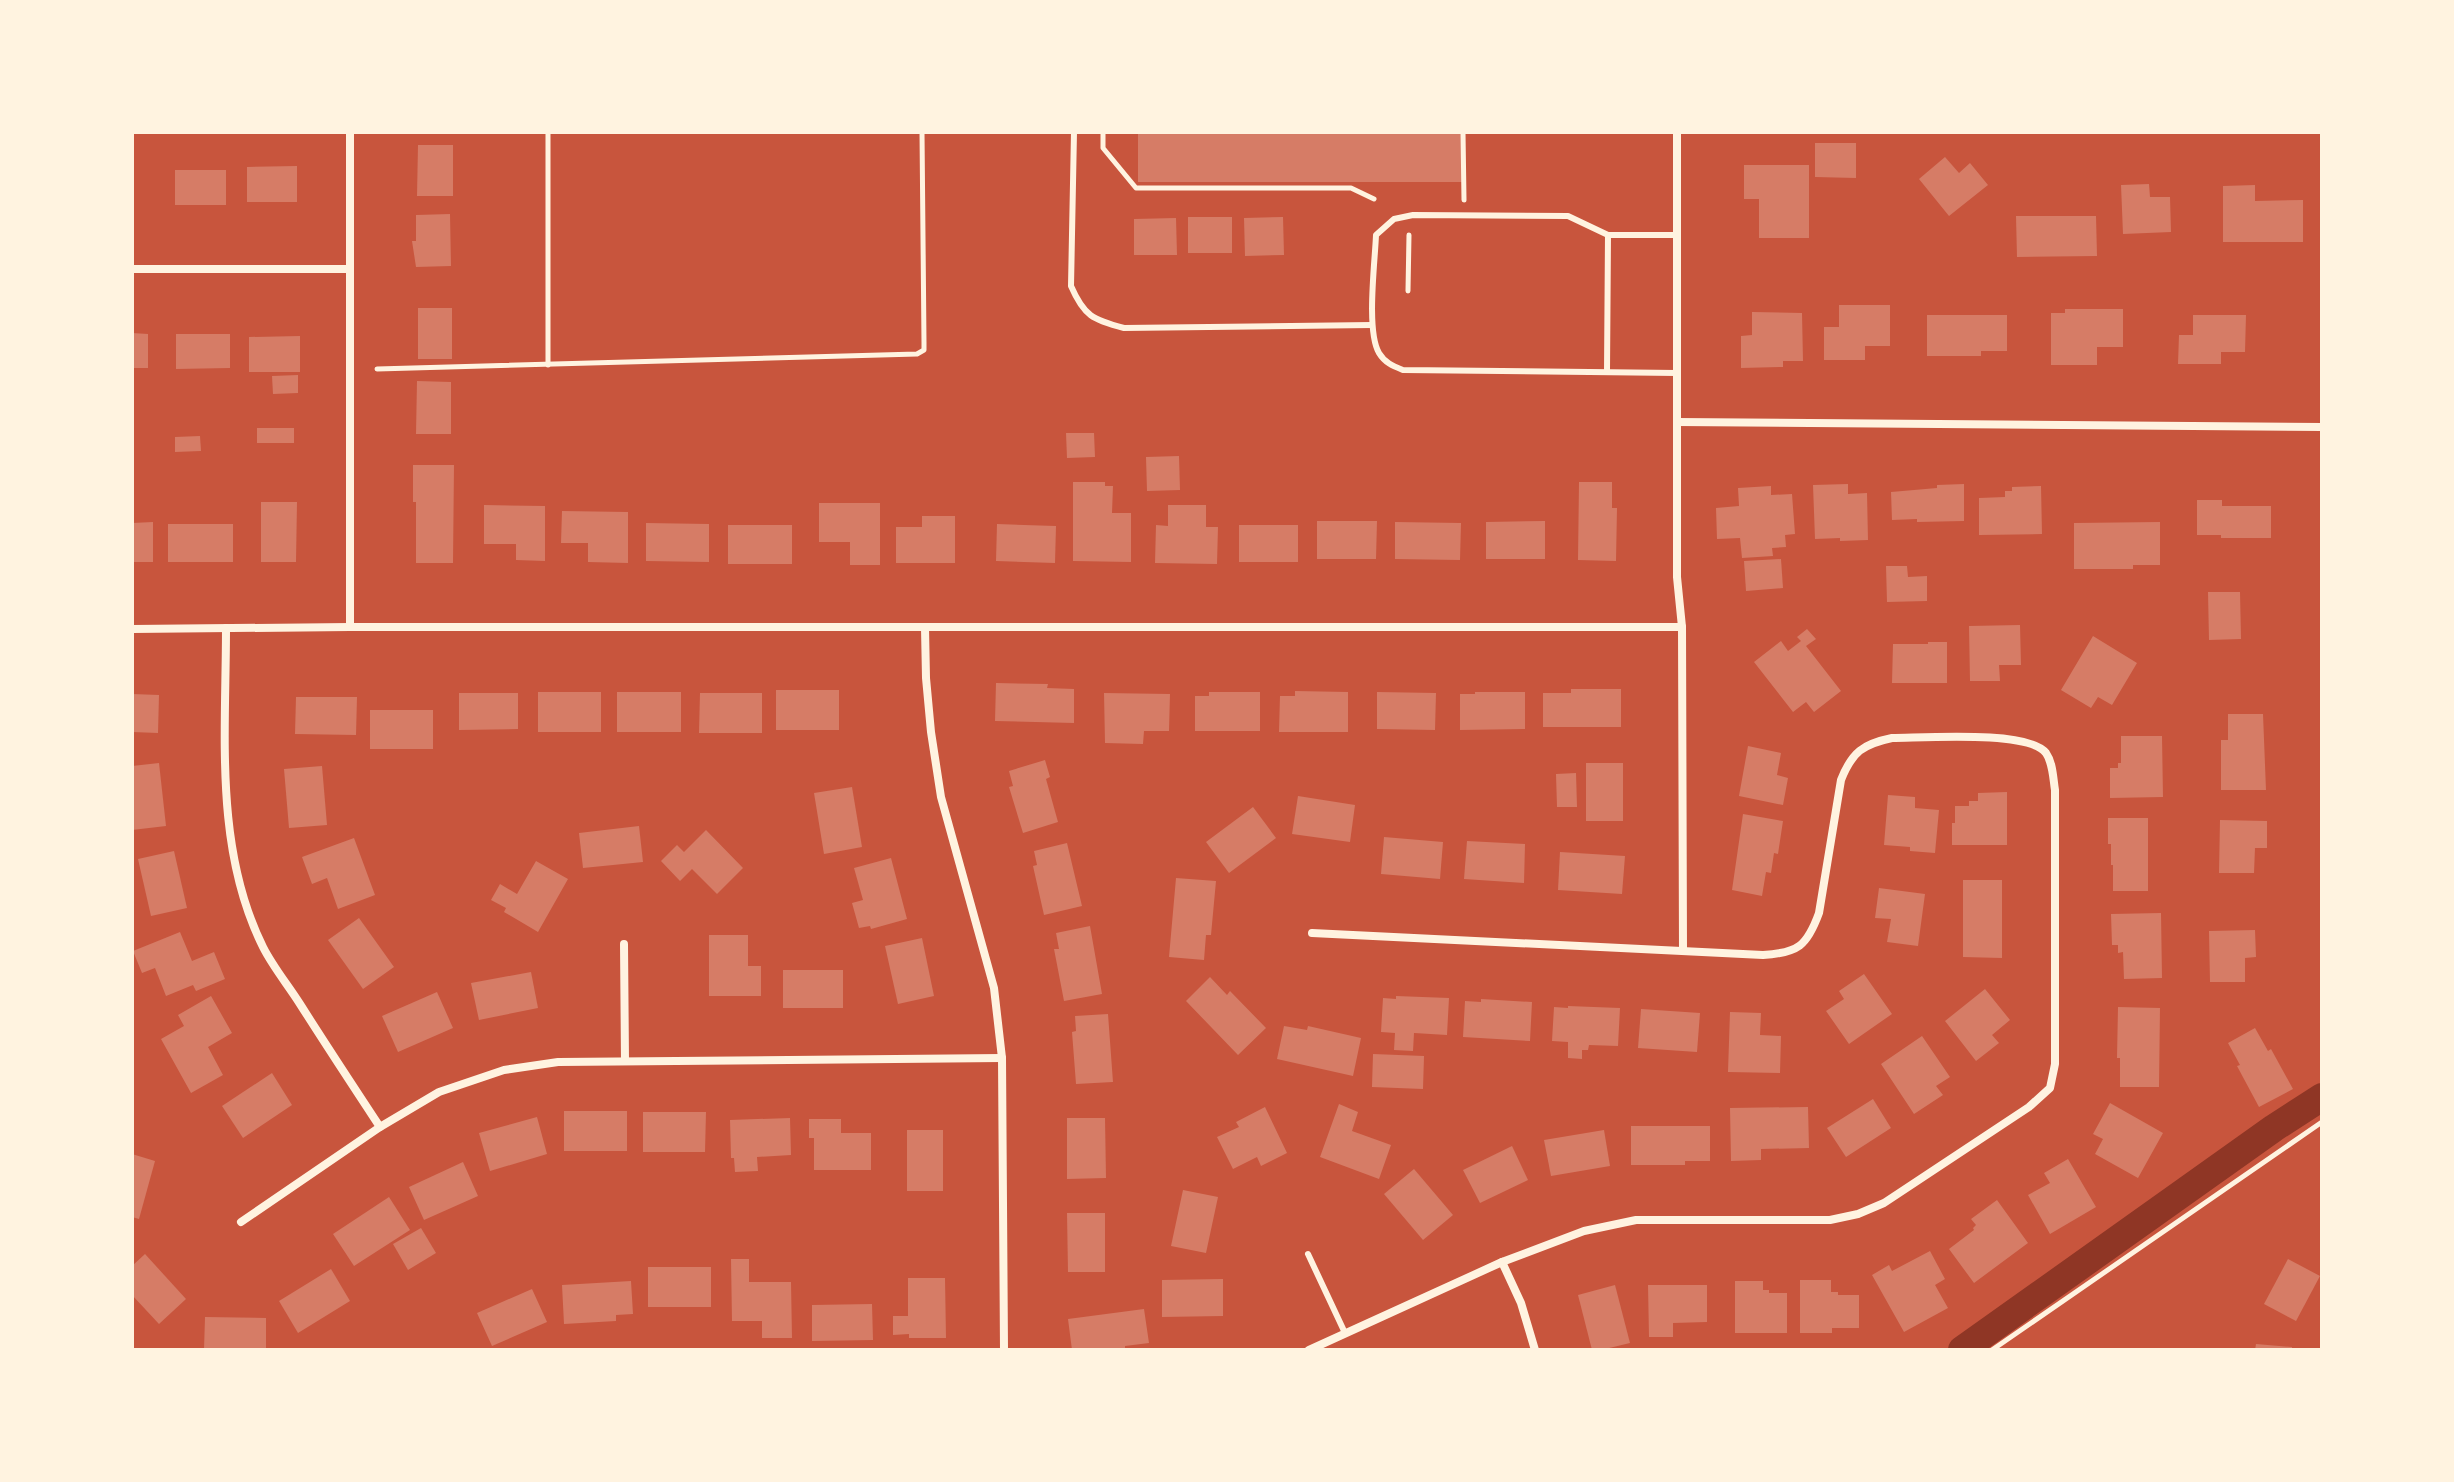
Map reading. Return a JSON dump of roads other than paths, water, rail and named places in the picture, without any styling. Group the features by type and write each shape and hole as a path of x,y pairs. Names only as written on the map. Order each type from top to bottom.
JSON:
{"street":[{"path":"350,132 350,627"},
{"path":"1677,132 1677,577 1682,627 1683,950"},
{"path":"132,269 350,269"},
{"path":"1677,422 2322,427"},
{"path":"132,629 1682,627"},
{"path":"226,628 229,826 236,869 248,910 264,948 380,1127"},
{"path":"925,628 928,705 941,797 994,988 1002,1058 1004,1350"},
{"path":"1309,1350 1502,1262 1584,1231 1636,1220 1830,1220 1858,1214 1884,1203 2029,1107 2050,1088 2055,1064 2055,790 2052,770 2045,752 2029,741 2007,738 1892,738 1875,741 1860,749 1848,762 1841,780 1819,913 1812,933 1801,947 1783,954 1312,933"},
{"path":"624,944 625,1061"},
{"path":"241,1222 380,1127 439,1092 504,1070 558,1062 1002,1058"},
{"path":"1502,1262 1521,1303 1535,1350"}],"lane":[{"path":"1074,132 1071,286 1080,307 1096,321 1124,328 1372,325"},
{"path":"1677,235 1608,235 1568,216 1413,215 1394,219 1376,235 1372,325 1377,351 1388,364 1403,370 1677,373"},
{"path":"1607,372 1608,235"},
{"path":"1308,1254 1345,1333"}],"waterway":[{"path":"1962,1350 2322,1097"}]}
